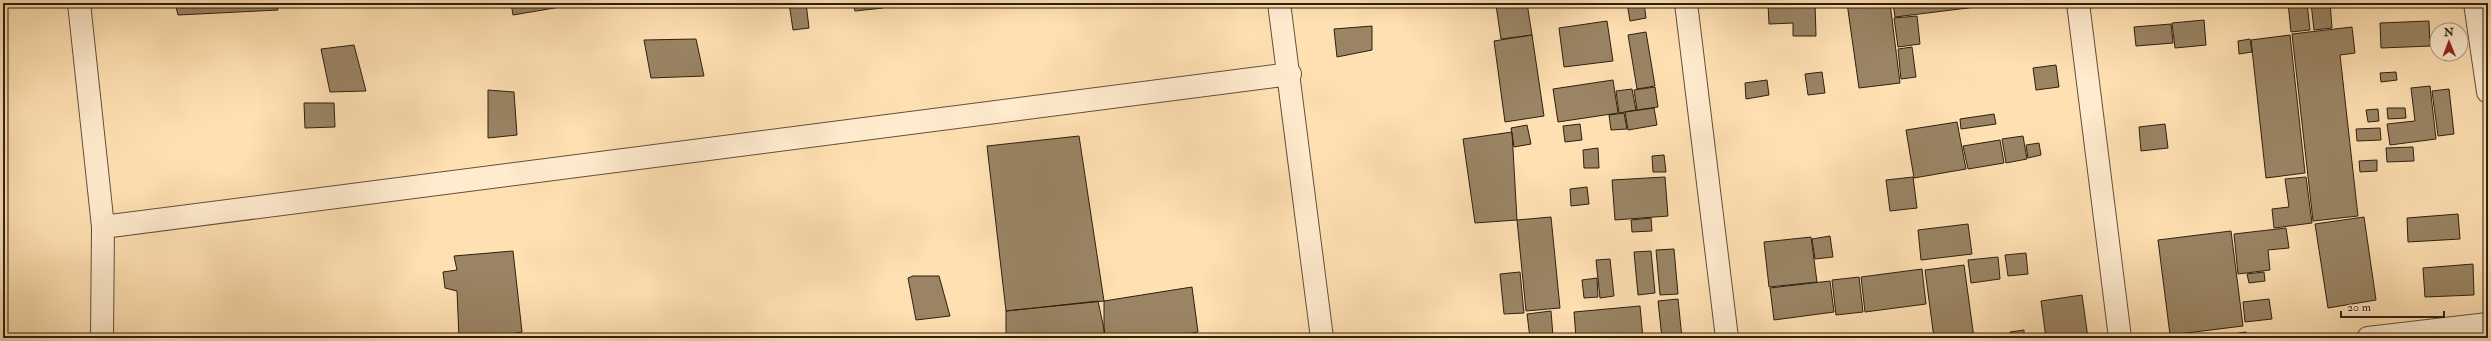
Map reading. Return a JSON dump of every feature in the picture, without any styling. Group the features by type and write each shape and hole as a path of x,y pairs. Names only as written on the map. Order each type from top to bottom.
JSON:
{"street":[{"path":"79,3 103,227 102,338"},
{"path":"1279,3 1290,74 1322,338"},
{"path":"1686,3 1727,338"},
{"path":"2078,3 2120,338"},
{"path":"2475,3 2488,92"},
{"path":"103,227 1290,74"},
{"path":"2368,338 2488,324"}],"building":[{"path":"175,3 276,3 278,10 178,15"},
{"path":"282,3 314,3 282,7"},
{"path":"511,3 584,3 513,15"},
{"path":"789,3 806,3 809,28 793,30"},
{"path":"853,3 882,3 883,8 855,11"},
{"path":"1527,3 1532,35 1501,39 1496,5"},
{"path":"1627,3 1644,3 1646,18 1630,21"},
{"path":"1757,3 1815,3 1816,36 1793,36 1793,23 1769,24 1768,4"},
{"path":"1847,3 1890,3 1900,83 1859,88"},
{"path":"1893,3 1984,3 1984,6 1895,17"},
{"path":"2288,3 2307,3 2310,30 2291,32"},
{"path":"2311,3 2330,3 2332,28 2314,30"},
{"path":"1917,16 1920,44 1898,47 1894,18"},
{"path":"2204,20 2206,45 2175,48 2172,23"},
{"path":"1607,21 1613,61 1564,67 1559,28"},
{"path":"2429,21 2429,46 2381,48 2380,23"},
{"path":"2171,24 2173,43 2136,46 2134,27"},
{"path":"1372,26 1372,50 1337,57 1334,29"},
{"path":"2352,27 2355,53 2340,55 2358,216 2313,221 2292,34"},
{"path":"1646,32 1655,86 1637,89 1628,35"},
{"path":"1532,35 1544,116 1505,122 1494,41"},
{"path":"2290,35 2305,173 2266,178 2251,40"},
{"path":"696,39 704,76 651,78 644,40"},
{"path":"2250,39 2252,52 2239,54 2238,41"},
{"path":"354,45 366,91 330,92 321,49"},
{"path":"1912,47 1916,77 1901,79 1898,49"},
{"path":"2056,65 2059,87 2036,90 2033,68"},
{"path":"1822,72 1825,93 1808,95 1805,74"},
{"path":"2396,72 2397,80 2381,82 2380,73"},
{"path":"1613,80 1618,113 1558,122 1553,89"},
{"path":"1767,80 1769,95 1746,99 1745,83"},
{"path":"2430,86 2436,139 2390,145 2387,124 2415,121 2411,88"},
{"path":"1655,87 1658,107 1637,110 1634,90"},
{"path":"1632,89 1636,110 1619,113 1616,91"},
{"path":"2449,89 2454,134 2438,136 2432,91"},
{"path":"488,90 514,92 517,135 488,138"},
{"path":"304,103 334,103 335,127 305,128"},
{"path":"1654,108 1657,125 1628,130 1625,112"},
{"path":"2387,108 2405,108 2406,118 2388,119"},
{"path":"2378,109 2379,121 2368,122 2366,110"},
{"path":"1624,113 1627,129 1611,130 1609,115"},
{"path":"1994,114 1996,124 1961,129 1960,119"},
{"path":"1957,122 1966,169 1914,178 1906,130"},
{"path":"1580,124 1582,140 1565,142 1563,126"},
{"path":"2165,124 2168,148 2141,151 2139,127"},
{"path":"1527,125 1531,144 1514,147 1511,128"},
{"path":"2380,128 2381,140 2357,141 2356,129"},
{"path":"1512,132 1517,220 1475,223 1463,139"},
{"path":"1079,136 1104,301 1006,311 987,146"},
{"path":"2023,136 2027,159 2006,163 2002,139"},
{"path":"2000,140 2004,163 1968,169 1963,146"},
{"path":"2039,143 2041,155 2028,158 2026,145"},
{"path":"2413,147 2414,161 2387,162 2386,148"},
{"path":"1598,148 1599,168 1584,168 1583,150"},
{"path":"1664,155 1666,172 1653,172 1652,156"},
{"path":"2377,160 2377,171 2360,172 2359,161"},
{"path":"1665,177 1668,216 1615,220 1612,180"},
{"path":"1913,177 1917,208 1890,211 1886,180"},
{"path":"2306,177 2312,223 2274,228 2272,209 2289,207 2285,179"},
{"path":"1587,187 1589,204 1571,206 1570,189"},
{"path":"2458,214 2460,239 2408,242 2407,218"},
{"path":"1551,217 1560,308 1526,311 1517,220"},
{"path":"2364,217 2376,300 2328,308 2315,224"},
{"path":"1651,218 1652,231 1632,232 1631,220"},
{"path":"1968,224 1972,254 1921,260 1918,230"},
{"path":"2286,228 2289,248 2268,250 2270,270 2238,274 2234,234"},
{"path":"2231,231 2243,326 2170,335 2158,240"},
{"path":"1830,236 1833,257 1815,259 1812,239"},
{"path":"1811,237 1817,282 1769,287 1764,242"},
{"path":"1674,249 1678,294 1660,295 1656,250"},
{"path":"513,251 522,332 490,338 459,338 457,291 445,288 443,272 457,270 454,256"},
{"path":"1651,251 1655,293 1638,295 1634,252"},
{"path":"2026,253 2028,274 2008,276 2005,255"},
{"path":"1998,257 2000,279 1971,283 1968,260"},
{"path":"1610,259 1614,296 1600,298 1596,260"},
{"path":"2473,264 2474,295 2425,297 2423,268"},
{"path":"1964,265 1974,338 1934,338 1925,270"},
{"path":"1922,269 1926,304 1865,312 1861,277"},
{"path":"1520,272 1524,313 1504,314 1500,274"},
{"path":"2264,272 2265,281 2249,283 2247,274"},
{"path":"913,276 939,276 950,316 916,320 908,278"},
{"path":"1859,277 1863,312 1836,315 1832,280"},
{"path":"1597,278 1598,297 1584,298 1582,280"},
{"path":"1830,281 1834,312 1774,320 1770,288"},
{"path":"1192,287 1198,332 1164,338 1104,338 1104,301"},
{"path":"2082,295 2088,338 2046,338 2041,301"},
{"path":"1678,299 1682,338 1662,338 1658,301"},
{"path":"2269,299 2272,319 2245,322 2243,302"},
{"path":"1098,301 1105,334 1069,338 1006,338 1006,311"},
{"path":"1640,306 1643,338 1576,338 1574,312"},
{"path":"1551,311 1553,336 1530,338 1527,314"},
{"path":"2024,330 2024,338 2010,338 2010,332"},
{"path":"2246,332 2247,338 2219,338 2219,336"},
{"path":"1930,334 1930,338 1910,338 1910,336"}]}
